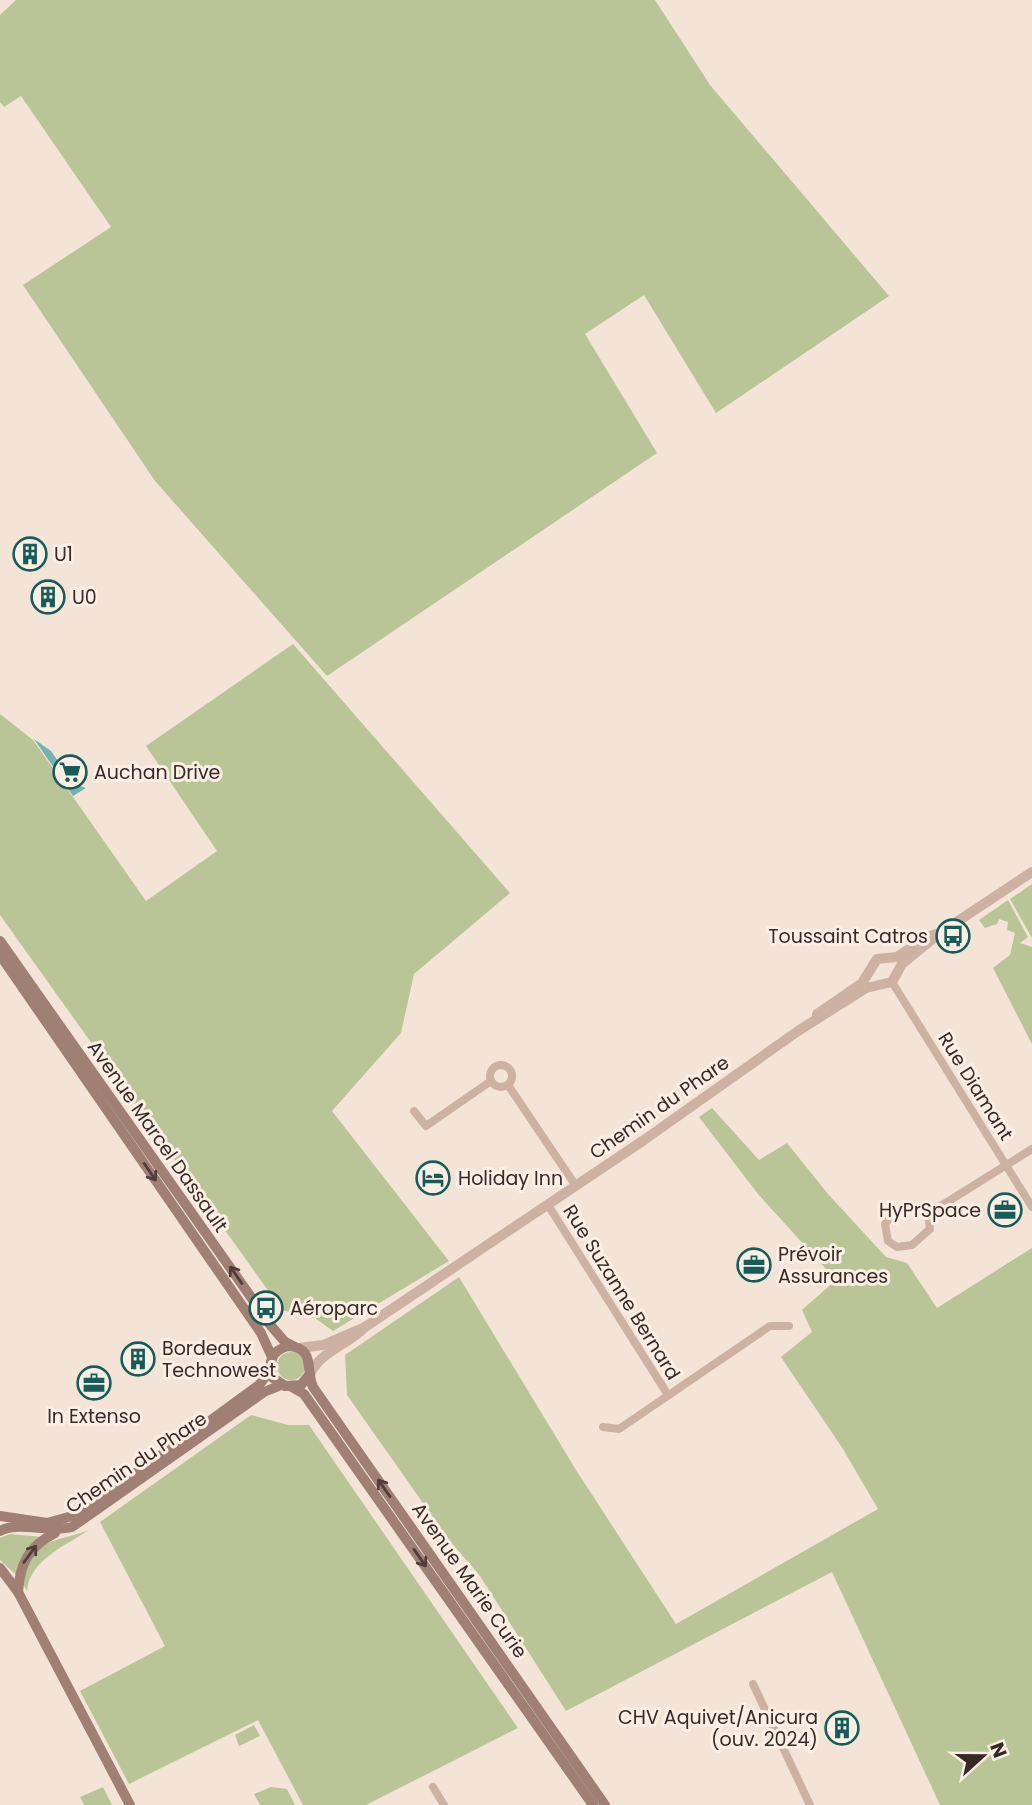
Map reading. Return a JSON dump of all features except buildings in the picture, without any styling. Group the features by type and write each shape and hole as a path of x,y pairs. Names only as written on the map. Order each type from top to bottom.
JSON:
{"main road":[{"name":"Avenue Marcel Dassault","path":"0,941 272,1327 285,1342 297,1347"},
{"name":"Avenue Marcel Dassault","path":"0,955 261,1332 272,1357"},
{"path":"297,1347 310,1359 310,1374 304,1382 286,1386 270,1371 272,1357 279,1349 297,1347"},
{"name":"Chemin du Phare","path":"0,1516 47,1522 76,1515 259,1385 270,1371"},
{"name":"Avenue Marie Curie","path":"310,1374 313,1387 605,1805"},
{"name":"Avenue Marie Curie","path":"286,1386 304,1394 593,1805"},
{"name":"Chemin du Phare","path":"0,1531 13,1526 61,1530 82,1522 264,1392 286,1386"},
{"path":"18,1592 23,1563 28,1553 41,1540 61,1530"},
{"path":"0,1568 18,1592 130,1805"},
{"path":"0,1578 32,1630 122,1805"}],"street":[{"path":"940,933 929,936 903,954 877,959 871,970 873,978 880,983 892,982 898,970 940,933 1032,872"},
{"path":"889,958 898,970"},
{"name":"Chemin du Phare","path":"798,1031 813,1017 862,983 871,970"},
{"name":"Rue Diamant","path":"892,982 1032,1206"},
{"name":"Chemin du Phare","path":"297,1347 323,1345 365,1327 576,1186 798,1031 880,983"},
{"path":"491,1081 492,1070 502,1065 508,1068 512,1075 508,1085"},
{"path":"491,1081 498,1087 508,1085"},
{"path":"414,1111 426,1126 491,1081"},
{"path":"508,1085 576,1186"},
{"path":"928,1214 1032,1149"},
{"name":"Rue Suzanne Bernard","path":"548,1205 668,1395"},
{"path":"913,1206 928,1214 930,1228 918,1241 904,1248 888,1241 885,1224 892,1214 913,1206"},
{"path":"603,1427 619,1429 770,1326 789,1326"},
{"name":"Chemin du Phare","path":"310,1374 319,1358 356,1336 365,1327"},
{"path":"753,1684 810,1805"},
{"path":"433,1787 444,1805"}],"green space":[{"path":"16,0 655,0 710,85 889,296 716,413 644,295 585,334 657,453 327,676 155,481 23,285 111,227 21,96 4,107 0,102 0,15"},
{"path":"293,644 510,893 414,974 401,1033 332,1111 449,1261 333,1331 315,1318 282,1310 0,915 0,714 33,740 146,901 217,851 146,746"},
{"path":"1032,884 1032,938 1010,899"},
{"path":"1008,900 1028,937 1020,943 1032,947 1032,1044 993,968 1010,955 1015,933 1007,930 1008,922 999,919 997,924 985,928 979,920"},
{"path":"712,1108 759,1160 787,1143 828,1194 886,1257 907,1263 937,1308 1032,1248 1032,1805 940,1805 832,1572 566,1711 480,1576 449,1540 347,1395 345,1355 459,1277 576,1470 676,1624 878,1509 843,1449 781,1357 812,1332 802,1310 836,1280 758,1194 699,1117"},
{"path":"291,1352 301,1356 305,1366 301,1376 291,1380 281,1376 277,1366 281,1356"},
{"path":"251,1415 288,1425 309,1425 518,1728 366,1805 303,1805 258,1720 129,1784 80,1691 165,1646 100,1522"},
{"path":"89,1530 41,1562 29,1580 27,1591 21,1580 25,1566 38,1549 55,1540"},
{"path":"10,1534 42,1537 16,1575 0,1560 0,1538"},
{"path":"254,1725 260,1736 239,1746 235,1735"},
{"path":"103,1787 112,1805 84,1805 80,1797"},
{"path":"271,1787 287,1789 295,1805 260,1805 254,1794"}],"water":[{"path":"34,739 51,751 74,784 86,788 73,796"}],"place":[{"name":"U1","path":"30,554"},
{"name":"U0","path":"48,597"},
{"name":"Auchan Drive","path":"70,772"},
{"name":"Toussaint Catros","path":"953,936"},
{"name":"Holiday Inn","path":"433,1178"},
{"name":"HyPrSpace","path":"1005,1210"},
{"name":"Prévoir Assurances","path":"754,1265"},
{"name":"Aéroparc","path":"266,1308"},
{"name":"Bordeaux Technowest","path":"138,1359"},
{"name":"In Extenso","path":"94,1383"},
{"name":"CHV Aquivet/Anicura (ouv. 2024)","path":"842,1728"}]}
